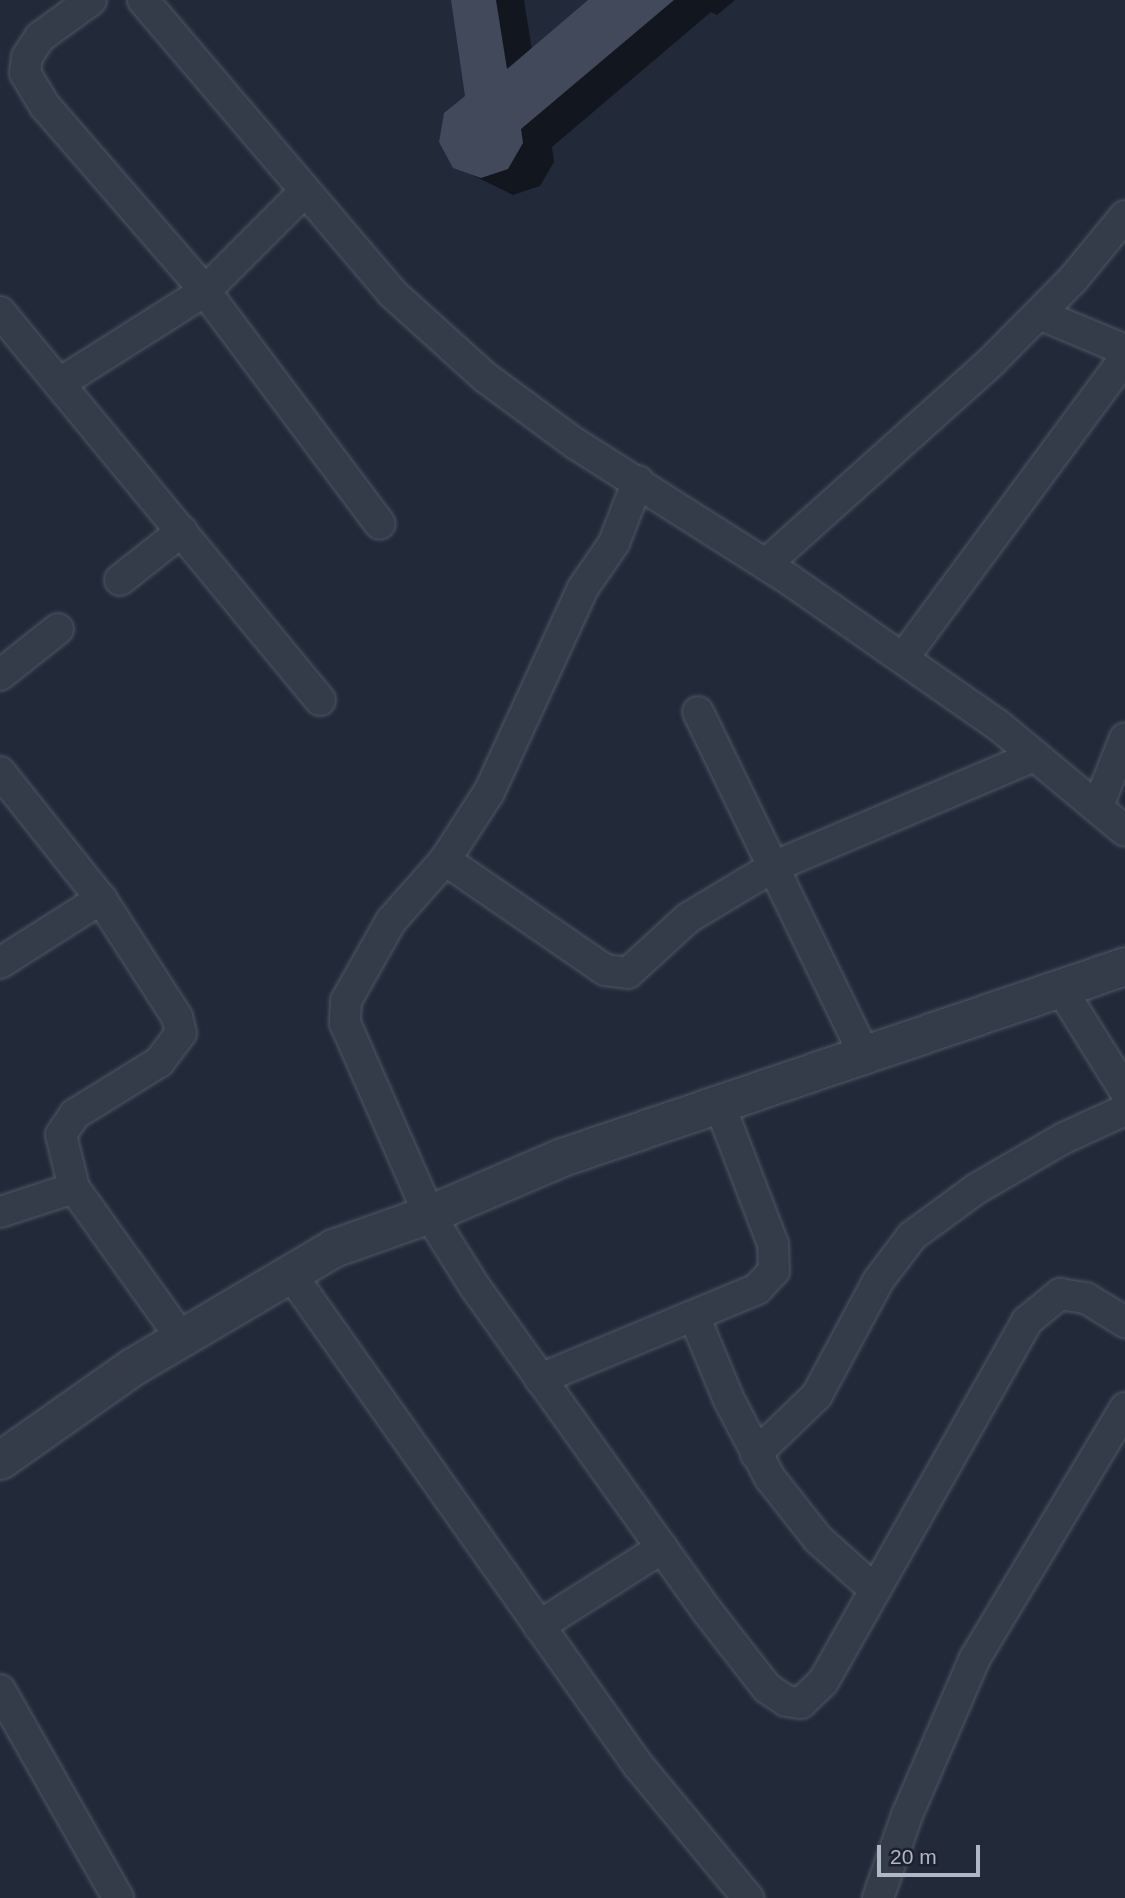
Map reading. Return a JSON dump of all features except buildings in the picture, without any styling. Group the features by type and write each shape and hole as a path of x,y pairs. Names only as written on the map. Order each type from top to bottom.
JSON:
{"street":[{"path":"91,0 40,37 27,57 25,73 45,106 205,291 380,523"},
{"path":"143,0 303,193 392,293 485,377 576,444 766,564 903,658 1035,756 1125,831"},
{"path":"60,383 205,291 303,193"},
{"path":"766,564 898,450 1039,314 1125,216"},
{"path":"0,312 320,700"},
{"path":"1039,314 1125,350"},
{"path":"903,658 1125,358"},
{"path":"638,481 614,543 583,588 489,792 445,860 391,921 346,1001 345,1023 429,1214 540,1379 662,1548 766,1688 786,1701 801,1703 812,1696 1027,1321 1041,1306 1060,1294 1086,1298 1125,1322"},
{"path":"120,580 182,531"},
{"path":"0,675 58,629"},
{"path":"698,712 864,1054"},
{"path":"1098,806 1125,738"},
{"path":"445,860 618,974 635,971 688,918 773,867 1035,756"},
{"path":"0,772 101,899 166,995 181,1034 159,1062 65,1125 62,1149 74,1188 180,1336"},
{"path":"0,963 101,899"},
{"path":"0,1460 180,1336 333,1248 429,1214 562,1157 1125,966"},
{"path":"1060,987 1125,1091"},
{"path":"540,1379 757,1290 774,1270 776,1257 719,1103"},
{"path":"756,1454 817,1395 878,1281 912,1236 976,1189 1063,1138 1125,1110"},
{"path":"0,1212 74,1188"},
{"path":"290,1273 638,1765 748,1898"},
{"path":"694,1316 756,1454 794,1513 874,1589"},
{"path":"878,1898 907,1815 975,1658 1125,1408"},
{"path":"539,1626 662,1548"},
{"path":"0,1690 117,1898"}]}
